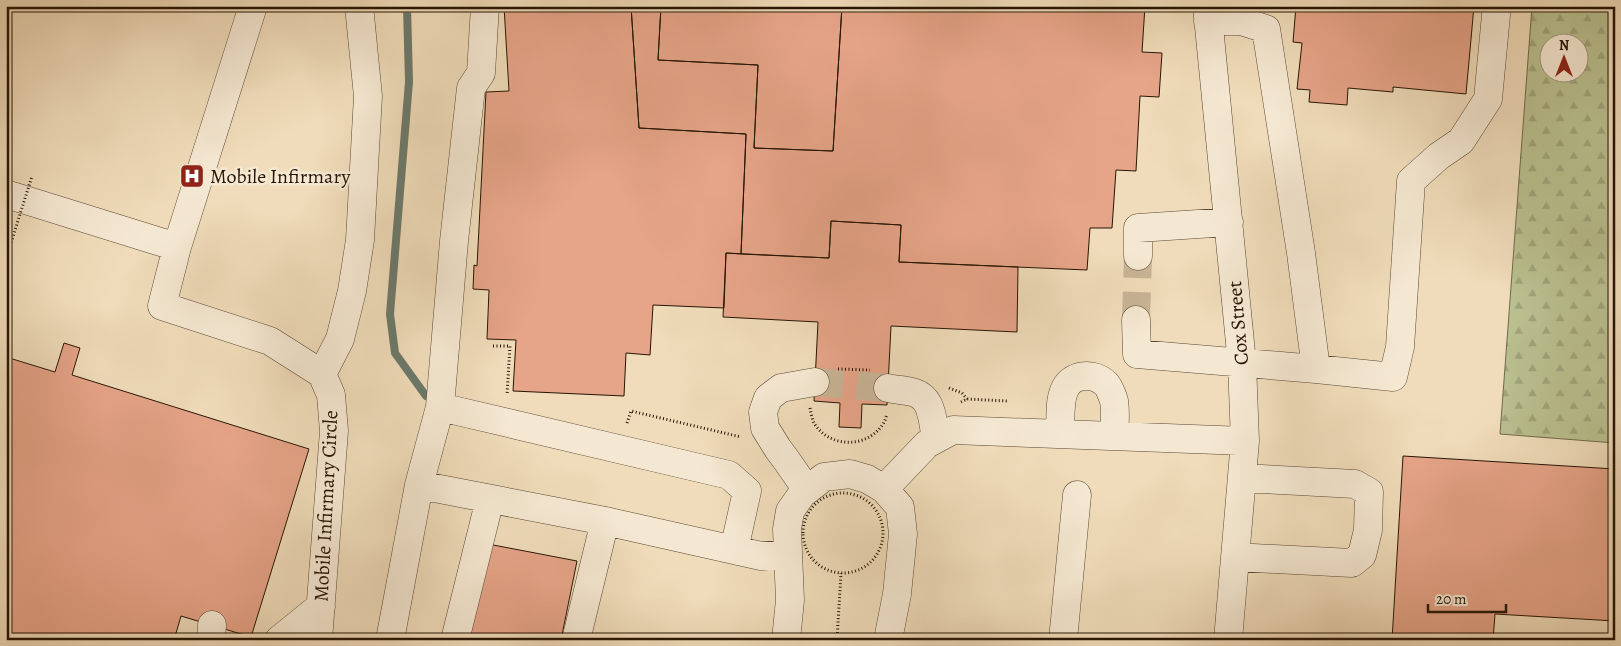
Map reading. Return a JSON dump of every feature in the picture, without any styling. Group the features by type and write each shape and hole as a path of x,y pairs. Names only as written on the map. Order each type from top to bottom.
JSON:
{"street":[{"path":"253,6 177,248 162,306 270,341 322,374 340,339 352,290 360,240 368,96 359,6"},
{"path":"390,640 419,485 440,407 454,241 471,88 481,74 484,6"},
{"path":"1136,320 1137,354 1393,377 1400,347 1411,181 1439,156 1462,141 1488,99 1496,16 1495,6"},
{"path":"1207,13 1241,21 1265,18 1301,253 1316,369"},
{"name":"Cox Street","path":"1207,13 1242,363 1245,441 1228,640"},
{"path":"6,194 177,248"},
{"path":"1138,256 1138,228 1229,222"},
{"name":"Mobile Infirmary Circle","path":"318,640 334,431 331,395 322,374"},
{"path":"1060,433 1061,403 1064,391 1070,380 1083,376 1094,378 1107,384 1114,401 1115,436"},
{"path":"807,490 765,428 763,412 768,398 781,388 812,382"},
{"path":"890,389 912,392 923,396 929,403 936,438"},
{"path":"440,407 729,475 746,491 734,550"},
{"path":"884,489 927,444 952,430 1245,441"},
{"path":"786,640 790,600 787,529 790,511 802,494 824,477 850,474 867,479 884,489 900,507 903,534 897,594 888,640"},
{"path":"1235,557 1352,564 1362,555 1368,530 1369,492 1355,484 1242,478"},
{"path":"419,485 605,521 760,556 788,554"},
{"path":"1063,640 1078,495"},
{"path":"455,640 490,499"},
{"path":"576,640 605,521"},
{"path":"279,640 321,606"}],"path":[{"path":"6,259 32,176"},
{"path":"493,346 510,346 507,405"},
{"path":"811,368 893,372 890,389 890,406 883,424 874,434 859,442 840,442 831,438 814,423 810,408 811,368"},
{"path":"956,402 967,399 1007,401"},
{"path":"625,426 631,411 742,438 743,428"},
{"path":"845,492 857,494 877,510 884,534 882,547 866,567 854,572 841,573 827,570 816,563 807,552 803,538 803,524 808,511 818,501 831,494 845,492"},
{"path":"837,640 841,573"}],"green space":[{"path":"1532,6 1615,6 1615,443 1500,434"}],"building":[{"path":"504,6 631,6 639,128 746,134 741,254 726,253 724,308 653,305 650,355 626,353 624,396 513,391 516,340 487,339 489,290 473,289 474,265 477,266 486,92 509,91"},
{"path":"631,6 661,6 658,60 758,65 754,148 833,151 842,6 1145,6 1142,52 1162,53 1159,97 1140,96 1136,171 1116,170 1112,228 1090,228 1087,270 899,262 901,225 831,221 829,258 741,254 746,134 639,128"},
{"path":"661,6 842,6 833,151 754,148 758,65 658,60"},
{"path":"1296,6 1474,6 1466,94 1393,87 1393,92 1348,88 1347,105 1309,102 1310,90 1297,89 1302,43 1293,42"},
{"path":"831,221 901,225 899,262 1018,267 1017,332 891,326 887,405 862,404 861,428 839,427 840,403 814,401 818,322 723,317 726,253 829,258"},
{"path":"64,343 80,348 72,375 309,449 251,637 181,616 174,640 6,640 6,357 55,372"},
{"path":"1403,456 1615,469 1615,621 1495,614 1493,640 1392,640"},
{"path":"488,544 577,561 561,640 469,640"}],"waterway":[{"path":"407,6 409,82 390,314 395,353 426,396"}],"tunnel":[{"path":"1136,320 1138,256"},
{"path":"815,382 888,388"}],"place":[{"name":"Mobile Infirmary","path":"192,176"}]}
